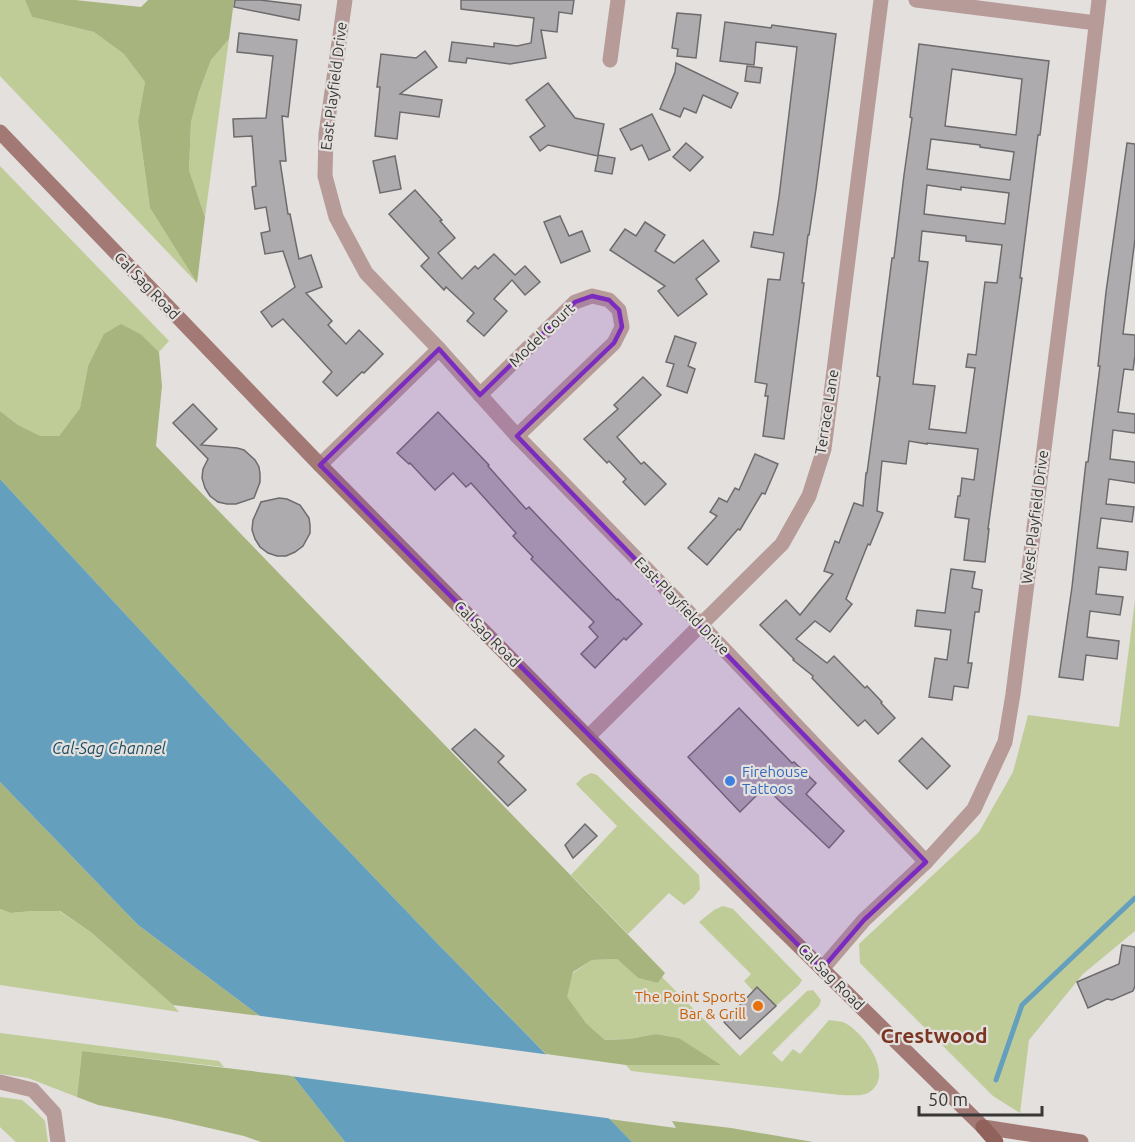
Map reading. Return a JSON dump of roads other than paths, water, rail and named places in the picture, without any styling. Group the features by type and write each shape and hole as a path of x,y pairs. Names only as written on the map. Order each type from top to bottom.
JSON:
{"main road":[{"name":"Cal Sag Road","path":"0,132 320,465 588,737 983,1127"},
{"path":"983,1127 996,1142"},
{"path":"983,1127 1081,1142"}],"street":[{"name":"East Playfield Drive","path":"345,0 326,134 325,176 336,217 366,273 439,349 517,436 926,862"},
{"path":"610,60 618,0"},
{"name":"Terrace Lane","path":"588,737 782,544 809,496 824,449 881,0"},
{"path":"916,0 1096,23"},
{"name":"West Playfield Drive","path":"822,969 864,920 926,862 974,809 1005,742 1013,694 1099,0"},
{"name":"Model Court","path":"480,395 575,302 592,296 609,300 619,310 622,327 614,343 517,436"},
{"path":"320,465 439,349"},
{"path":"0,1082 33,1090 54,1113 58,1142"}],"water":[{"name":"Cal-Sag Channel","path":"0,479 230,727 632,1142 345,1142 293,1076 260,1016 138,925 0,782"}],"waterway":[{"path":"996,1080 1022,1005 1135,898"}],"place":[{"name":"Firehouse Tattoos","path":"730,781"},
{"name":"The Point Sports Bar & Grill","path":"758,1006"}],"district":[{"name":"Crestwood","path":"934,1036"}]}
